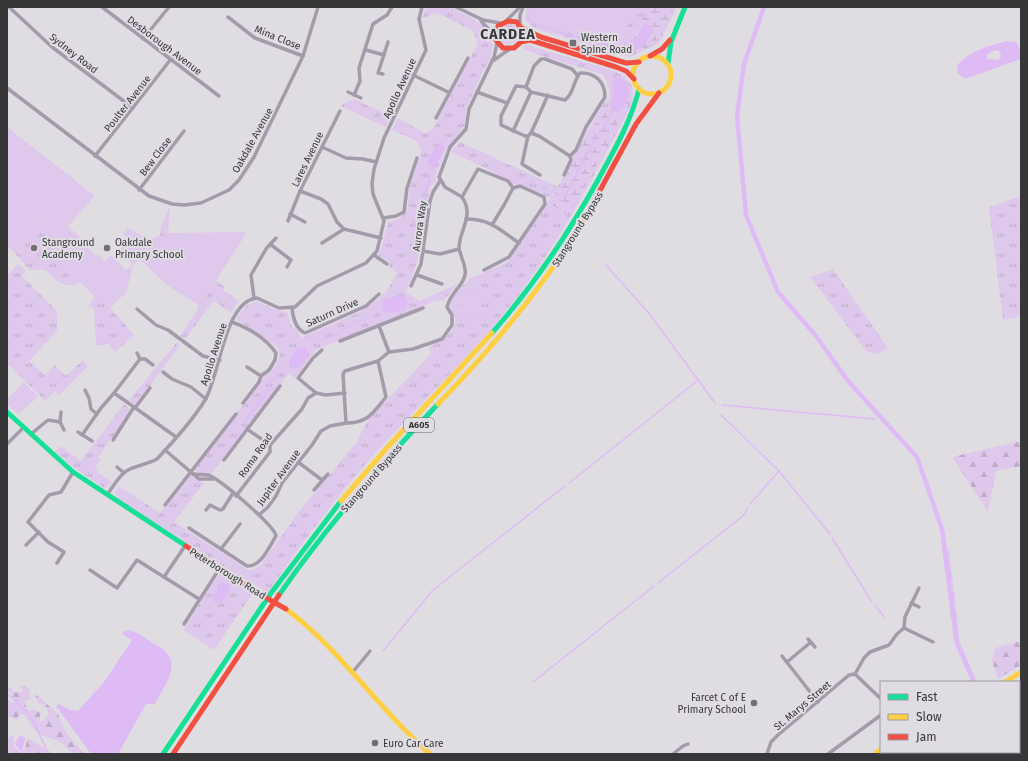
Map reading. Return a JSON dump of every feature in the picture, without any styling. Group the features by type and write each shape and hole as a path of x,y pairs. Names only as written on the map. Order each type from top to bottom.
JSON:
{"main road":[{"path":"521,42 534,42 616,67 626,72 634,79 639,89 648,94 659,93 666,88 670,81 671,72 668,64 668,53 671,38 685,7"},
{"path":"521,27 523,37 518,45 510,49 503,48 497,43 494,35 495,29 500,23 507,20 512,20 521,27 541,37 626,63 639,62 662,49 671,38"},
{"path":"648,57 659,58 668,64"},
{"path":"634,79 636,67 639,62"},
{"name":"Stanground Bypass","path":"163,754 275,587 322,524 362,474 486,341 541,272 591,194 610,159 637,101 639,89"},
{"name":"Stanground Bypass","path":"173,754 284,587 328,528 391,453 499,338 537,291 584,221 644,109 659,93"},
{"name":"Peterborough Road","path":"7,412 73,472 256,592 286,609 318,633 401,728 430,754"},
{"path":"1007,681 1021,672"}],"street":[{"name":"Sydney Road","path":"9,7 52,47 133,108"},
{"name":"Desborough Avenue","path":"102,7 218,96"},
{"path":"143,39 169,7"},
{"name":"Oakdale Avenue","path":"7,88 139,190 160,201 184,205 201,203 228,190 239,180 254,157 303,56 318,7"},
{"path":"354,95 360,81 360,68 373,24 387,15 392,7"},
{"path":"456,7 486,24 494,35"},
{"path":"507,20 522,7"},
{"path":"521,27 520,15 522,7"},
{"name":"Apollo Avenue","path":"374,256 381,238 383,218 372,187 376,162 384,138 426,50 419,19 420,8"},
{"name":"Mina Close","path":"228,16 255,38 303,56"},
{"path":"477,18 488,22 500,23"},
{"path":"383,74 378,73 388,42"},
{"path":"346,423 343,374 345,371 378,361 389,352 413,349 442,339 452,325 452,315 447,307 449,298 460,286 466,274 460,249 466,219 466,205 462,197 445,187 440,181 440,171 450,147 466,129 469,109 496,53 497,43"},
{"path":"490,63 498,55 510,49"},
{"path":"366,50 384,55"},
{"path":"436,118 438,109 468,58"},
{"name":"Poulter Avenue","path":"95,156 171,59"},
{"path":"526,87 534,66 541,59 567,67 576,72 578,76"},
{"path":"456,65 462,68"},
{"path":"564,174 570,160 570,156 576,150 586,127 605,97 600,80 597,77 584,73 578,76 569,97 565,100 531,92 526,87 516,86 506,103 500,121 501,125 513,131 539,136 570,156"},
{"path":"413,75 448,92"},
{"path":"348,92 361,98"},
{"path":"478,92 506,103"},
{"path":"513,131 531,92"},
{"path":"540,175 522,164 529,135 548,95"},
{"name":"Lares Avenue","path":"288,220 300,191 340,111"},
{"name":"Bew Close","path":"139,190 184,131"},
{"path":"322,147 346,158 363,159 376,162"},
{"path":"383,218 396,216 404,212 410,178 416,158"},
{"path":"462,197 478,169 508,181 513,188"},
{"path":"405,177 410,178"},
{"name":"Aurora Way","path":"411,286 417,275 423,251 430,201 433,192 440,181"},
{"path":"484,270 503,262 513,252 545,204 544,197 520,186 513,188 504,206 492,224"},
{"path":"300,191 321,199 328,204 337,222 344,229 381,238"},
{"path":"290,214 305,222"},
{"path":"466,219 480,219 492,224 519,243"},
{"path":"322,243 344,229"},
{"path":"276,238 270,244 251,275 254,298 261,299 279,308 292,308 300,304 313,289 366,263 374,256 388,264"},
{"path":"270,244 291,260 287,267"},
{"path":"423,251 440,254 460,249"},
{"path":"417,275 442,284"},
{"name":"Saturn Drive","path":"292,308 294,321 305,333 357,310 379,294"},
{"name":"Apollo Avenue","path":"124,473 130,469 148,464 165,450 206,399 232,322 244,303 254,298"},
{"path":"138,308 156,325 168,330 203,356 220,360"},
{"path":"340,341 423,308"},
{"path":"232,322 247,328 273,348 276,353 275,360 269,370 260,376 259,382 243,403"},
{"path":"379,326 389,352"},
{"path":"322,350 313,358 298,378 316,393 326,395 344,393"},
{"path":"137,353 140,359"},
{"path":"140,359 145,359 154,365"},
{"path":"82,435 140,359"},
{"name":"Jupiter Avenue","path":"259,515 268,507 276,496 282,483 321,431 330,426 346,423 358,423 366,420 386,397 378,361"},
{"path":"247,367 260,376"},
{"path":"163,372 172,379 191,387 206,399"},
{"path":"224,460 280,386"},
{"path":"113,440 134,407 150,388"},
{"path":"85,390 89,398 91,409 97,414"},
{"path":"114,393 176,437"},
{"name":"Roma Road","path":"206,510 210,505 220,510 223,509 270,452 270,445 302,409 308,398 316,393"},
{"path":"61,412 60,422 64,430"},
{"path":"164,505 192,472 214,438 236,414"},
{"path":"31,434 48,420 60,422"},
{"path":"7,444 23,428"},
{"path":"247,429 270,445"},
{"path":"78,432 92,441"},
{"path":"165,450 192,472 207,475 235,494 253,508 264,522 273,529 276,536 258,564 247,566 189,528"},
{"path":"298,462 322,480"},
{"path":"107,495 124,473 117,467"},
{"path":"57,563 64,552 48,542 28,522 49,495 61,492 73,472"},
{"path":"314,490 328,474"},
{"path":"221,549 240,524"},
{"path":"26,545 39,532"},
{"path":"164,577 185,546"},
{"path":"90,570 117,588 137,560 199,599"},
{"path":"184,624 216,574"},
{"path":"880,698 855,674 864,658 870,652 889,645 897,634 904,628 905,618 919,588"},
{"path":"911,603 919,607"},
{"path":"904,628 933,642"},
{"path":"787,662 809,641 814,647"},
{"path":"352,673 370,650"},
{"path":"782,656 818,702"},
{"name":"St. Marys Street","path":"767,754 771,742 778,735 849,676 855,674"},
{"path":"828,754 880,716"},
{"path":"673,754 688,744"}],"green space":[{"path":"427,7 450,7 472,18 485,27 493,45 490,59 466,109 464,126 444,153 436,174 436,181 430,188 419,254 411,280 405,292 420,301 457,284 444,300 435,301 316,350 295,378 289,373 211,474 200,473 194,470 264,377 270,373 279,359 280,355 277,348 260,334 238,321 237,318 246,306 256,301 288,313 290,324 302,338 343,320 369,306 390,286 397,273 389,267 390,262 379,256 388,223 401,217 407,210 410,187 421,151 417,141 392,130 398,118 425,133 433,129 478,43 473,31 437,13 422,18"},
{"path":"527,7 677,7 659,43 630,57 536,29 525,20"},
{"path":"533,7 634,7 623,37 617,44 609,44 534,23 529,16"},
{"path":"648,7 675,7 657,43 634,55 617,49 617,47 633,35"},
{"path":"509,24 516,27 519,34 516,41 509,44 502,41 499,34 502,27"},
{"path":"527,45 615,71 622,75 630,82 633,89 633,98 626,116 563,229 519,294 469,354 363,467 314,528 268,592 232,572 118,499 115,492 119,486 160,513 190,475 204,483 174,522 248,570 255,569 261,564 301,509 356,443 368,420 431,354 429,347 442,340 452,330 456,321 450,305 452,298 469,279 508,262 551,198 522,185 512,184 494,172 451,152 460,142 558,187 573,157 604,103 609,99 610,91 604,75 524,50 523,47"},
{"path":"617,76 622,77 628,83 630,96 628,104 578,201 567,213 561,213 555,205 557,194 500,166 558,193 575,157 603,111 611,110 609,105 612,96 612,83 614,78"},
{"path":"354,99 391,116 385,127 341,106"},
{"path":"7,127 95,196 68,226 89,246 88,248 96,256 98,254 105,261 111,255 126,270 133,265 126,293 110,307 80,278 43,218 11,249 7,246"},
{"path":"1021,196 1021,316 1003,320 989,207"},
{"path":"169,208 168,233 163,237 160,235 161,227"},
{"path":"43,218 80,278 110,307 134,335 115,352 108,344 96,345 94,308 88,306 95,297 80,282 65,285 57,281 45,270 30,270 11,249"},
{"path":"128,228 148,239 152,239 160,235 163,237 168,233 247,232 200,306 167,285 140,259 133,265 126,258 129,256 118,245 127,237 123,233"},
{"path":"18,264 26,271 22,276 57,311 57,331 29,361 45,375 55,365 66,376 83,360 88,366 59,395 55,391 45,401 7,363 7,276"},
{"path":"833,269 888,348 876,354 867,352 810,277"},
{"path":"216,281 225,287 223,290 239,301 231,313 214,301 185,339 180,336"},
{"path":"479,290 485,293 486,297 481,306 482,310 478,319 461,312 458,306 463,296"},
{"path":"177,342 180,345 136,405 129,400"},
{"path":"24,382 38,397 18,414 7,404 7,399"},
{"path":"124,404 130,409 124,421 98,457 101,459 95,467 98,469 97,472 112,482 104,488 69,464 55,451 61,446 81,461"},
{"path":"1021,441 1021,466 996,471 988,512 952,457"},
{"path":"949,549 960,643 977,681 971,681 954,641 942,550"},
{"path":"220,572 252,594 214,650 183,630"},
{"path":"1021,641 1021,665 998,679 992,661 995,648"},
{"path":"22,685 30,689 29,697 31,699 25,701 26,707 30,711 33,709 41,712 39,723 42,722 49,714 44,705 39,703 35,697 37,695 58,714 66,732 84,754 73,754 59,741 39,734 23,714 20,714 17,720 7,716 7,698 12,703 14,701 12,694 7,691 7,688 11,688 14,692 22,693 23,690 20,686"},
{"path":"11,734 13,736 15,748 20,752 25,749 27,739 30,739 54,754 7,754 7,743"}],"shaded area":[{"path":"529,10 528,18 534,24 619,49 608,48 534,25 527,18"},
{"path":"645,23 651,26 653,31 640,48 628,51 626,47 638,36 643,24"},
{"path":"1007,41 1016,42 1020,49 1021,59 965,79 958,74 957,65 962,60 986,47","holes":["996,50 1000,52 1001,57 998,60 987,59 987,54"]},
{"path":"616,77 626,82 629,92 626,103 619,112 611,109 610,106 614,91 612,83"},
{"path":"603,110 613,112 588,153 569,190 566,198 567,209 566,200 560,203 565,199 565,196 559,195 566,194 582,161 576,156 582,159 611,113"},
{"path":"441,143 444,146 442,154 437,164 430,172 432,167 427,161 435,148"},
{"path":"430,174 431,177 429,185 421,202 418,216 418,226 417,214"},
{"path":"418,231 418,243 417,248 415,247"},
{"path":"400,295 405,297 408,301 405,309 394,312 384,311 374,317 384,310 381,306 383,300"},
{"path":"371,318 354,323 337,335 315,342 336,334 353,322"},
{"path":"298,347 306,348 307,354 302,364 294,369 288,362"},
{"path":"286,364 272,381 264,398 241,428 251,411 263,397 271,381"},
{"path":"220,582 229,585 229,591 222,601 216,603 212,599"},
{"path":"126,630 139,634 165,651 171,659 171,672 155,704 146,704 118,754 91,754 56,706 59,704 70,710 78,711 104,682 132,640 122,634"},
{"path":"20,735 25,738 22,752 15,743"}],"waterway":[{"path":"764,7 744,64 737,116 746,215 778,292 816,336 848,381 917,457 942,529 957,643 974,681"},
{"path":"605,264 648,312 715,403"},
{"path":"569,483 697,381"},
{"path":"722,405 875,419"},
{"path":"721,415 779,471 750,504"},
{"path":"779,471 830,534"},
{"path":"383,651 433,590 565,486"},
{"path":"658,583 744,515 748,508"},
{"path":"832,538 872,602"},
{"path":"533,682 654,586"},
{"path":"875,605 884,617"},
{"path":"7,693 30,715 49,754"}],"traffic: fast":[{"path":"668,64 671,42 685,7"},
{"path":"492,333 522,296 576,219 622,135 632,112 639,89"},
{"path":"279,595 354,497 438,404"},
{"path":"7,412 73,472 186,546"},
{"path":"163,754 271,593 341,501"}],"traffic: slow":[{"path":"652,56 662,59 668,65 671,75 668,85 662,91 652,94 642,91 636,85 633,75 636,65 642,59 652,56"},
{"path":"438,404 517,316 552,268 585,218"},
{"path":"341,501 385,450 492,333"},
{"path":"286,609 306,625 342,661 393,718 430,754"},
{"path":"1007,681 1021,672"},
{"path":"875,754 880,750"}],"traffic: jam":[{"path":"521,42 523,33 517,22 508,21 498,26 495,39 503,48 514,48 521,42 530,40 616,67 626,71 634,79"},
{"path":"522,28 541,37 626,63 639,62"},
{"path":"650,56 662,49 670,40"},
{"path":"585,218 636,124 659,93"},
{"path":"186,546 256,592"},
{"path":"256,592 286,609"},
{"path":"173,754 279,595"}],"place":[{"name":"Western Spine Road","path":"573,43"},
{"name":"Stanground Academy","path":"34,248"},
{"name":"Oakdale Primary School","path":"107,248"},
{"name":"Farcet C of E Primary School","path":"754,703"},
{"name":"Euro Car Care","path":"375,743"}],"district":[{"name":"CARDEA","path":"508,34"}]}
